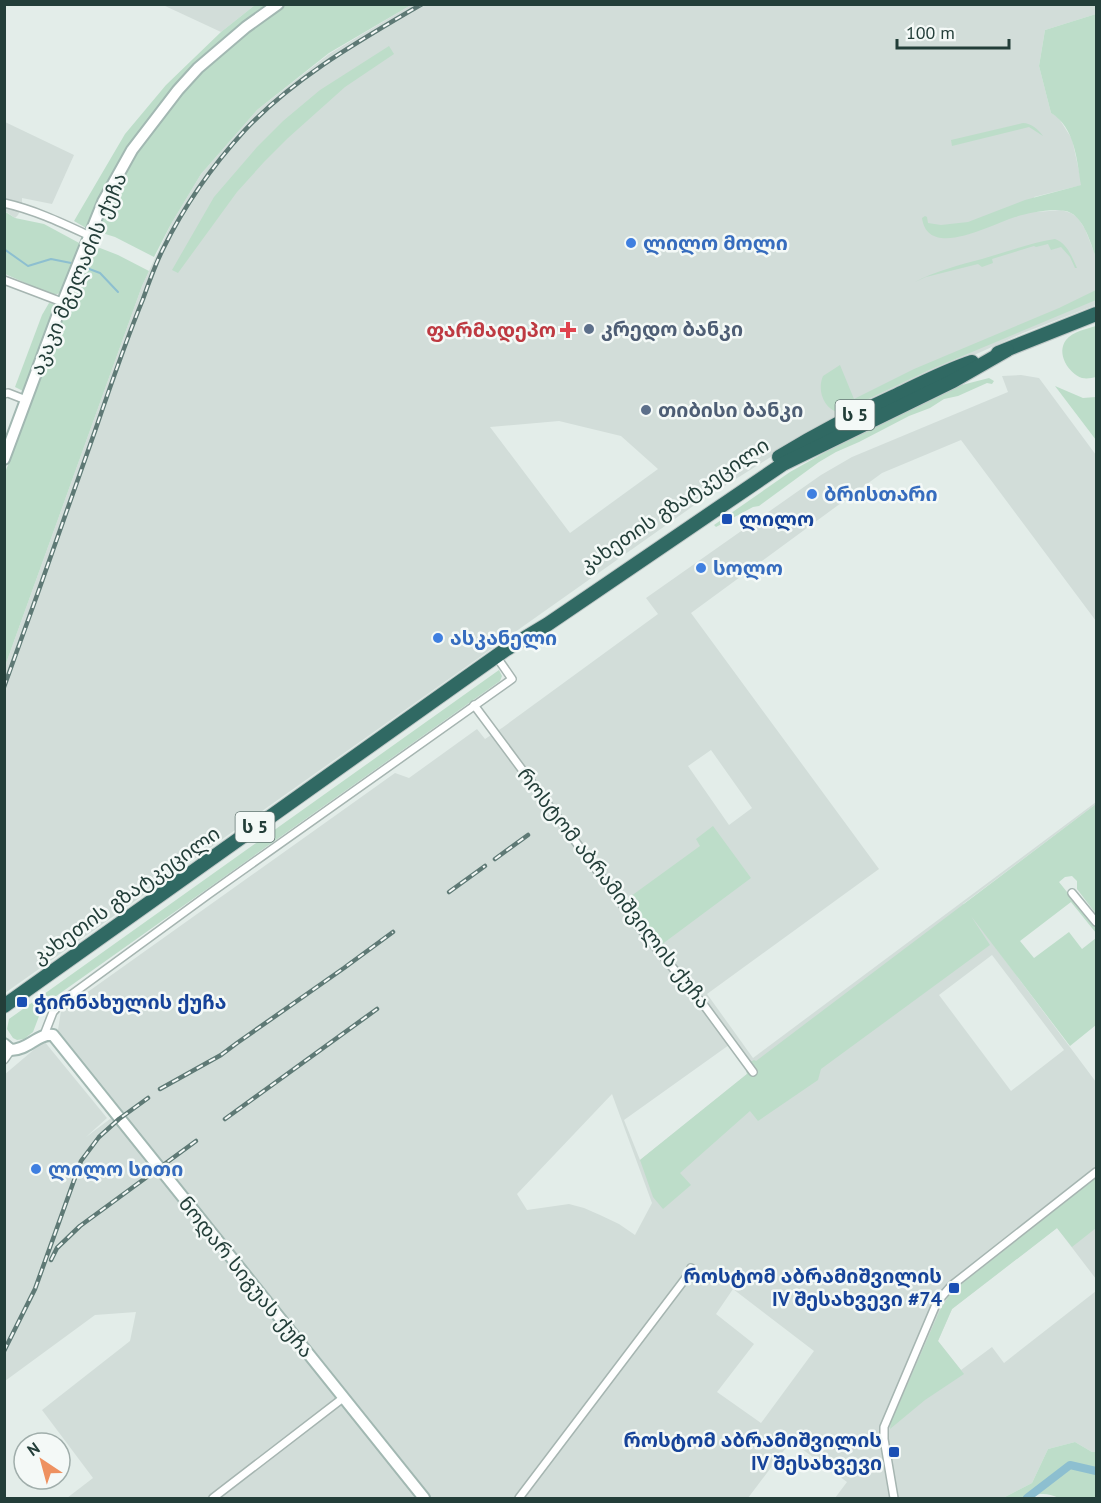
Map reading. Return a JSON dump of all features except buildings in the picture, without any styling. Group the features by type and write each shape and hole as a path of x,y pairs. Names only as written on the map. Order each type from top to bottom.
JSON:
{"highway":[{"name":"კახეთის გზატკეცილი","path":"4,1006 501,653 544,617 767,465 860,412 932,378 1096,314"}],"street":[{"name":"აკაკი მგელაძის ქუჩა","path":"4,459 62,302 103,202 132,150 198,68 246,27 278,4"},
{"path":"4,203 56,220 90,236"},
{"path":"4,280 62,302"},
{"path":"4,394 8,393 26,400"},
{"path":"4,1060 8,1047 19,1050 44,1035 52,1012 64,1000 512,679 501,653"},
{"name":"როსტომ აბრამიშვილის ქუჩა","path":"474,705 639,927 706,1008 753,1072"},
{"path":"1072,893 1096,922"},
{"name":"ნოდარ სიგუას ქუჩა","path":"44,1035 53,1035 424,1498"},
{"path":"894,1498 884,1427 937,1302 951,1286 1096,1172"},
{"path":"519,1498 691,1268"},
{"path":"213,1498 343,1398"}],"shaded area":[{"path":"255,4 221,32 163,5"},
{"name":"ლილო მოლი","path":"411,5 1096,5 1096,14 1045,30 1039,66 1051,113 1058,117 1072,139 1082,185 1034,197 1037,212 1061,210 1071,213 1078,218 1085,229 1096,257 1096,305 1023,333 901,388 801,438 696,504 5,993 4,669 142,286 171,224 201,174 257,110 329,54","holes":["559,421 621,436 658,469 570,533 490,427"]},
{"path":"5,122 74,155 52,204 22,198 22,207 15,218 5,211"},
{"path":"1021,375 1039,378 1096,455 1096,621 961,440 882,473 691,613 879,869 707,994 753,1058 1096,802 963,904 1096,1082 1096,1279 1057,1228 952,1309 938,1341 961,1370 992,1347 1004,1363 1096,1291 1096,1452 1075,1442 1048,1449 1032,1483 1003,1498 835,1498 847,1482 791,1441 748,1498 67,1498 93,1478 72,1450 72,1431 58,1431 42,1410 130,1341 136,1312 95,1315 5,1381 4,1075 44,1041 107,1118 86,1137 122,1110 58,1030 61,1011 395,773 409,778 477,729 485,739 502,728 658,614 646,598 821,475 852,457 1008,392 1002,376","holes":["711,750 752,808 729,825 688,766","992,955 1064,1050 1011,1091 939,995","729,1045 745,1065 747,1074 640,1160 624,1120","612,1094 652,1203 635,1235 600,1215 569,1204 527,1210 517,1194","733,1289 814,1351 761,1423 717,1392 754,1344 716,1314"]}],"green space":[{"path":"255,5 411,5 329,53 257,110 201,174 154,257 115,237 86,228 74,221 125,134 166,85 221,32"},
{"path":"1096,14 1096,257 1080,221 1071,213 1059,210 1015,217 963,236 936,237 927,231 922,218 925,216 928,223 941,225 968,222 1025,200 1081,185 1074,145 1065,127 1051,113 1039,66 1045,30"},
{"path":"389,46 394,54 345,87 288,138 237,192 178,273 172,270 214,197 257,147 283,121 320,90"},
{"path":"1023,123 1034,127 1043,136 1029,127 952,146 951,140"},
{"path":"4,211 15,218 44,224 81,244 61,293 53,295 5,274"},
{"path":"1055,239 1066,247 1077,268 1061,247 1051,250 1048,244 992,259 993,263 982,267 978,264 927,277"},
{"path":"100,248 149,271 4,669 5,473 67,303 91,252"},
{"path":"1096,290 1096,300 929,370 839,413 833,411 825,403 821,393 823,376 840,365 854,399 914,369"},
{"path":"49,303 56,304 23,391 15,387 42,315"},
{"path":"1096,326 1096,377 1082,378 1072,372 1065,362 1063,345 1072,334"},
{"path":"989,378 994,381 992,384 987,383 958,396 944,399 930,408 836,452 759,506 716,527 714,525 790,472 845,441 954,387"},
{"path":"1055,386 1083,398 1096,397 1096,440"},
{"path":"499,670 502,676 500,681 52,999 41,1011 33,1032 24,1039 13,1038 7,1029 9,1019"},
{"path":"1096,804 1096,914 1077,889 1077,881 1072,876 1065,877 1059,882 1096,928 1096,933 1071,902 1020,941 1034,958 1069,932 1082,949 1096,938 1096,1025 1070,1046 971,916 990,945 821,1069 818,1080 758,1121 750,1111 680,1173 691,1185 663,1209 653,1197 640,1160 747,1074 745,1065 756,1061"},
{"path":"713,826 751,878 661,945 627,899 700,846 696,839"},
{"path":"1096,1178 1096,1228 1072,1247 1057,1228 952,1309 938,1341 964,1374 925,1400 890,1429 939,1312 949,1295"},
{"path":"1075,1442 1096,1452 1096,1498 1059,1498 1039,1494 1003,1498 1032,1483 1048,1449"}],"waterway":[{"path":"4,249 28,266 51,259 71,263"},
{"path":"84,267 100,273 118,292"},
{"path":"1027,1498 1070,1465 1096,1471"}],"railway":[{"path":"4,687 130,332 157,261 180,217 222,157 264,111 329,61 422,4"},
{"path":"495,859 528,835"},
{"path":"449,892 485,866"},
{"path":"160,1089 221,1055 393,932"},
{"path":"225,1119 377,1009"},
{"path":"4,1351 35,1289 81,1161 99,1137 148,1098"},
{"path":"51,1260 57,1248 80,1226 196,1141"}],"place":[{"name":"ლილო მოლი","path":"631,243"},
{"name":"კრედო ბანკი","path":"589,329"},
{"name":"ფარმადეპო","path":"568,330"},
{"name":"თიბისი ბანკი","path":"646,410"},
{"name":"ბრისთარი","path":"812,494"},
{"name":"ლილო","path":"727,519"},
{"name":"სოლო","path":"701,568"},
{"name":"ასკანელი","path":"438,638"},
{"name":"ჭირნახულის ქუჩა","path":"22,1002"},
{"name":"ლილო სითი","path":"36,1169"},
{"name":"როსტომ აბრამიშვილის IV შესახვევი #74","path":"954,1288"},
{"name":"როსტომ აბრამიშვილის IV შესახვევი","path":"894,1452"}]}
